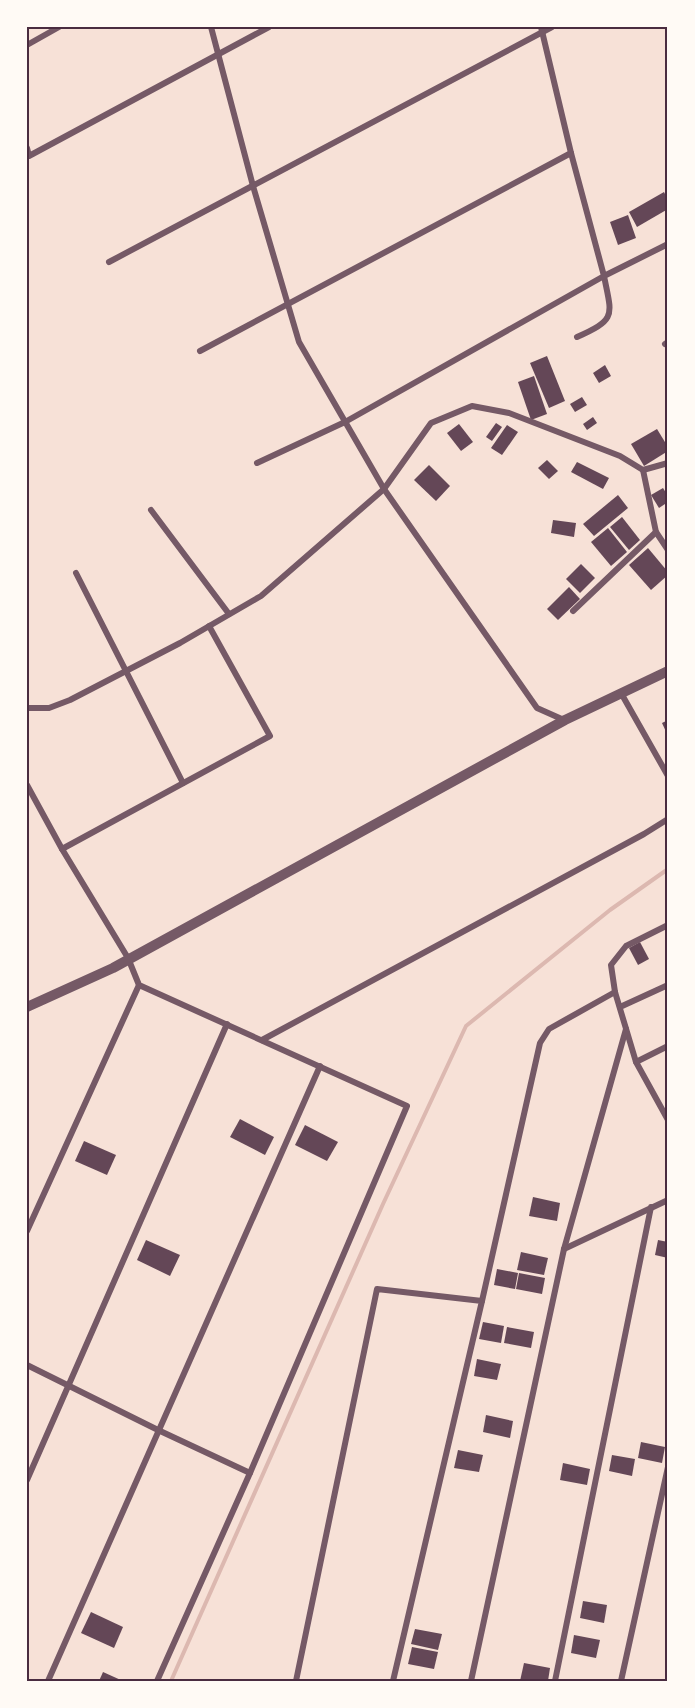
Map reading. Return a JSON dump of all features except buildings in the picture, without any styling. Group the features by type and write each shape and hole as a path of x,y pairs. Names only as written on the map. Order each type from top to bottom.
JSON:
{"street":[{"path":"27,45 59,27"},
{"path":"211,27 253,186 299,342 384,489 537,708 565,720"},
{"path":"27,148 29,156 269,27"},
{"path":"109,262 542,30 552,27"},
{"path":"542,30 611,310 607,321 577,337"},
{"path":"200,351 571,153"},
{"path":"257,463 345,422 604,276 668,244"},
{"path":"27,708 49,708 70,700 261,596 384,489 431,423 472,406 509,413 620,456 643,470 656,532 668,550"},
{"path":"643,470 668,463"},
{"path":"151,510 229,614"},
{"path":"573,611 656,532"},
{"path":"76,573 183,783"},
{"path":"62,849 270,736 209,626"},
{"path":"27,1007 113,968 565,720 668,671"},
{"path":"621,693 665,763 668,776"},
{"path":"27,785 62,849 128,958 139,984 407,1106 158,1681"},
{"path":"262,1040 668,819"},
{"path":"668,925 626,946 612,965 615,992 636,1062 668,1120"},
{"path":"27,1231 139,984"},
{"path":"620,1007 668,985"},
{"path":"393,1681 540,1043 549,1029 615,992"},
{"path":"27,1480 227,1024"},
{"path":"471,1681 564,1249 626,1029"},
{"path":"636,1062 668,1046"},
{"path":"48,1681 320,1066"},
{"path":"564,1249 668,1200"},
{"path":"555,1681 651,1208"},
{"path":"296,1681 376,1289 482,1301"},
{"path":"27,1365 250,1473"},
{"path":"621,1681 668,1467"}],"waterway":[{"path":"171,1681 383,1204 466,1026 610,910 668,869"}]}
